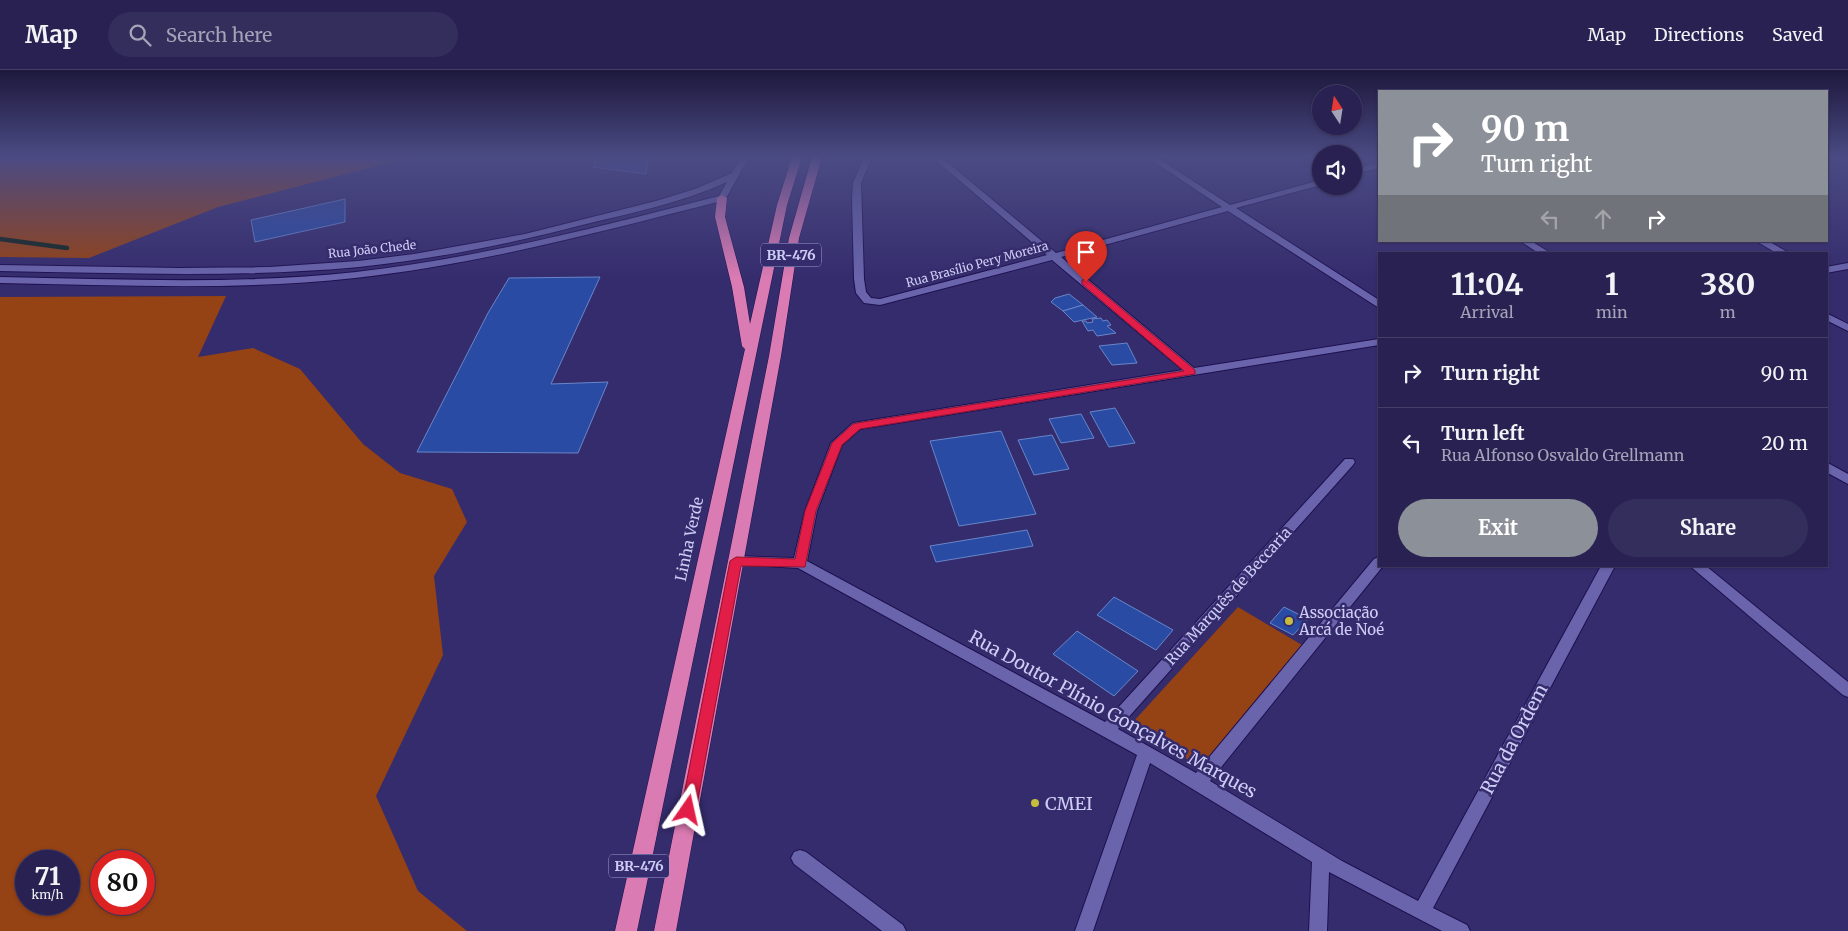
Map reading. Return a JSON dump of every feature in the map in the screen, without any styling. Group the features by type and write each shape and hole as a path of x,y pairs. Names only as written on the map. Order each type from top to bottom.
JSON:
{"highway":[{"name":"Linha Verde","path":"626,931 784,197"},
{"name":"BR-476","path":"665,931 736,561 798,221 805,197"},
{"path":"722,198 720,217 738,287 749,355"}],"street":[{"name":"Rua João Chede","path":"0,268 271,270 359,264 425,256 514,239 682,197"},
{"name":"Rua Brasílio Pery Moreira","path":"856,197 861,293 868,301 880,302 1267,197"},
{"path":"984,197 1192,372"},
{"path":"1212,197 1378,304"},
{"name":"Rua João Chede","path":"0,280 244,282 388,271 459,260 529,246 722,198"},
{"path":"1526,242 1543,252"},
{"path":"1762,242 1782,252"},
{"path":"1828,270 1848,266"},
{"path":"106,282 118,270"},
{"path":"1828,317 1848,328"},
{"path":"800,563 810,511 837,443 857,426 1378,342"},
{"name":"Rua Marquês de Beccaria","path":"1108,730 1349,462"},
{"path":"1828,467 1848,480"},
{"name":"Rua Doutor Plínio Gonçalves Marques","path":"736,561 800,563 1108,730 1199,782 1320,858 1421,912 1461,931"},
{"path":"1199,782 1378,563"},
{"name":"Rua da Ordem","path":"1421,912 1607,567"},
{"path":"1697,567 1848,691"},
{"path":"1084,931 1146,752"},
{"path":"800,858 897,931"},
{"path":"1318,931 1320,858"}],"shaded area":[{"path":"0,197 256,197 218,207 89,258 0,257"},
{"path":"226,296 198,357 253,348 300,369 363,444 400,473 452,489 467,522 434,576 443,655 376,796 418,891 467,931 0,931 0,297"},
{"path":"1238,607 1302,645 1200,768 1133,722"}],"building":[{"path":"345,199 345,222 255,242 251,220"},
{"path":"600,277 551,384 608,382 578,453 417,452 488,313 509,278"},
{"path":"1069,294 1083,305 1063,311 1051,302 1055,298"},
{"path":"1083,305 1097,317 1074,322 1063,311"},
{"path":"1101,318 1103,321 1107,320 1111,325 1107,326 1116,333 1097,336 1093,330 1088,331 1082,321 1087,323 1093,322 1092,319"},
{"path":"1127,343 1137,363 1112,365 1099,346"},
{"path":"1115,408 1135,443 1109,447 1090,412"},
{"path":"1081,414 1094,438 1061,443 1049,419"},
{"path":"1001,431 1036,514 959,526 930,441"},
{"path":"1052,435 1069,469 1034,475 1018,440"},
{"path":"1027,530 1033,546 936,562 930,546"},
{"path":"1114,597 1173,630 1156,650 1097,615"},
{"name":"Associação Arcá de Noé","path":"1284,607 1308,619 1293,635 1270,623"},
{"path":"1077,631 1138,671 1114,696 1053,654"}],"waterway":[{"path":"0,239 67,248"}],"place":[{"name":"Associação Arcá de Noé","path":"1289,621"},
{"name":"CMEI","path":"1035,803"}],"route":[{"path":"688,810 736,561 800,563 810,511 837,443 857,426 1192,372 1086,282"}]}
